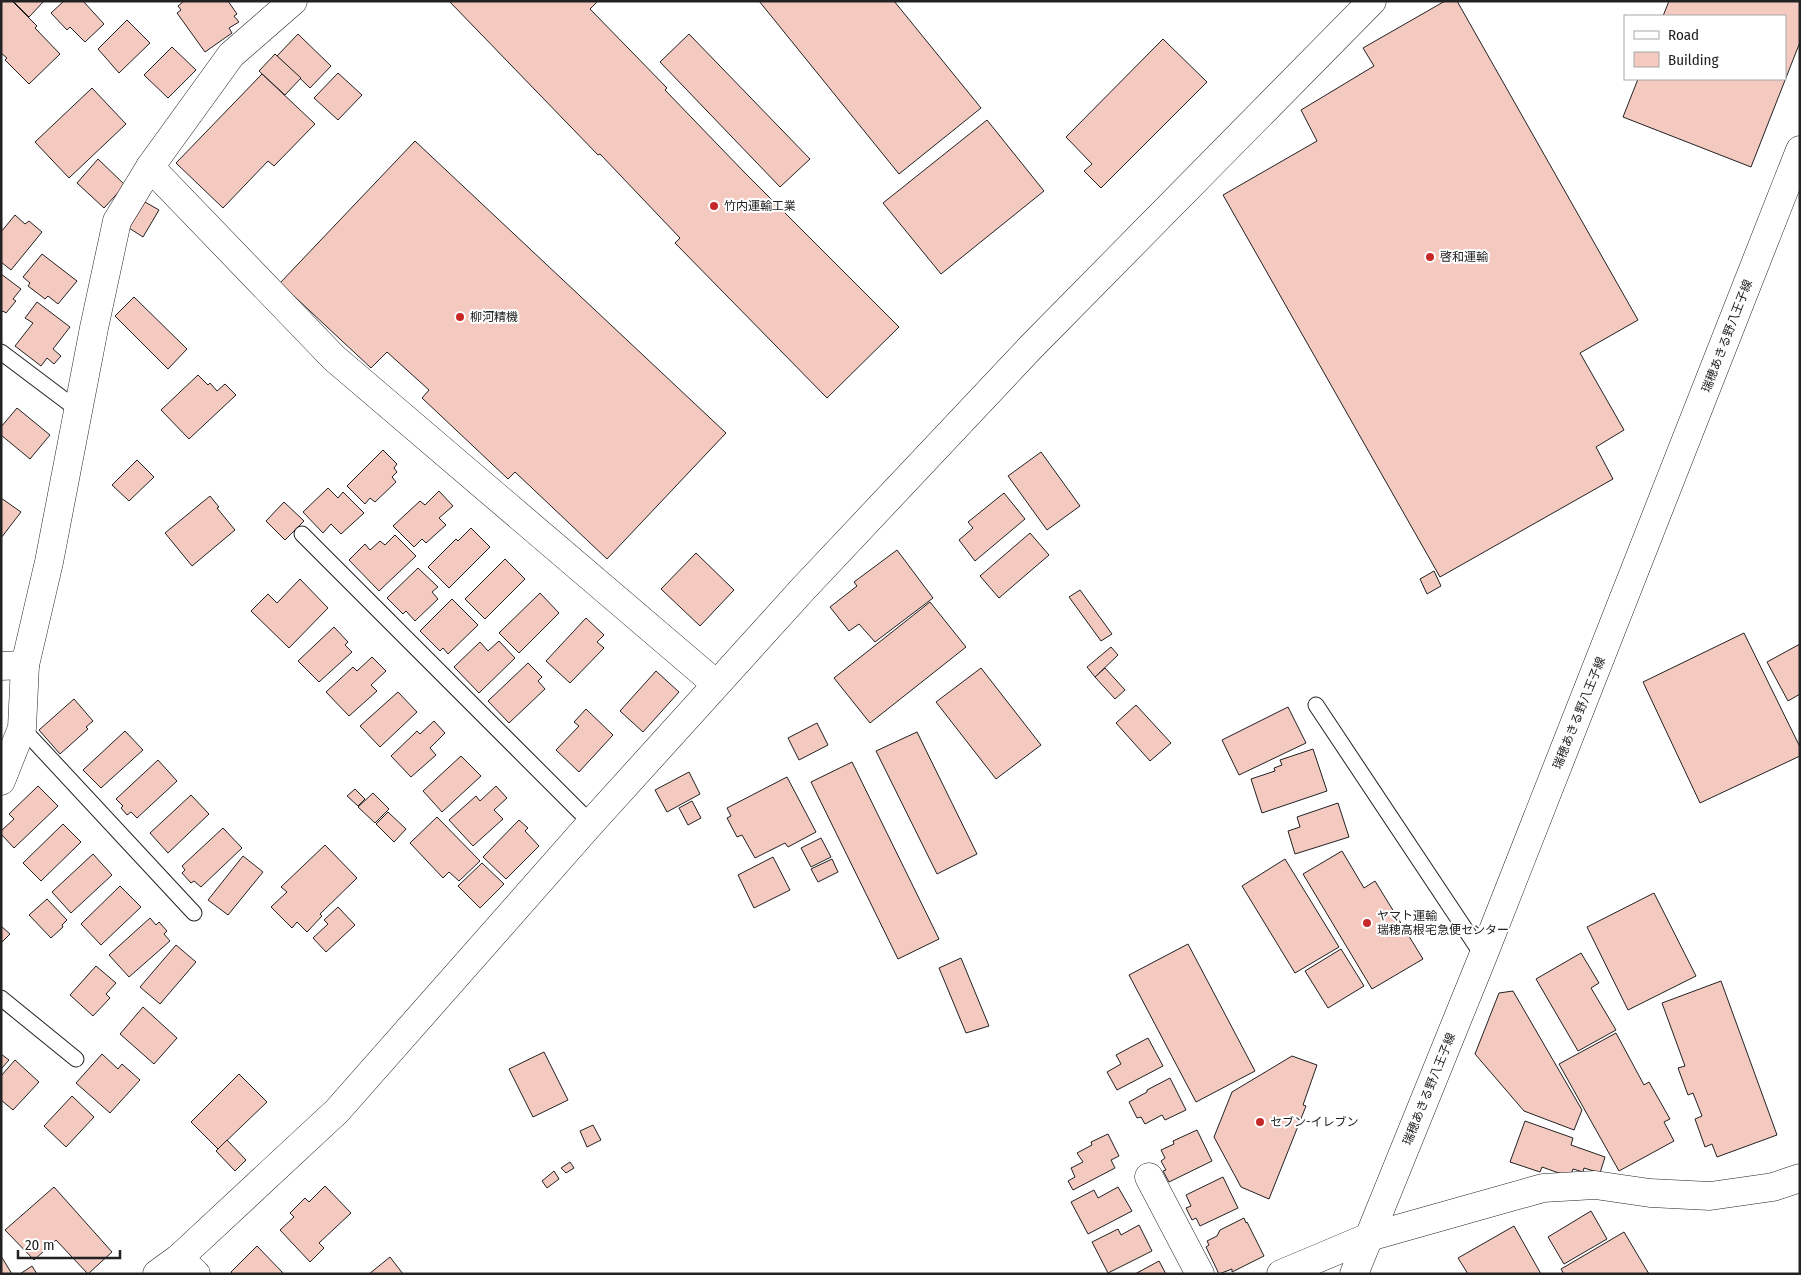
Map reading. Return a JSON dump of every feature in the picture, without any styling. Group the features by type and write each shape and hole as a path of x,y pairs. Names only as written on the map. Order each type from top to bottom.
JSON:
{"street":[{"path":"1,780 22,728 13,666 48,562 117,221 150,167 231,54 293,1"},
{"path":"157,1274 188,1266 336,1111 716,684 1031,347 1372,1"},
{"name":"瑞穂あきる野八王子線","path":"1354,1274 1483,956 1800,150"},
{"path":"150,167 334,358 716,684"},
{"path":"1149,1178 1200,1274"},
{"path":"1281,1274 1368,1237 1543,1188 1596,1185 1650,1193 1710,1196 1773,1187 1800,1178"}],"lane":[{"path":"1,352 78,410"},
{"path":"302,534 591,823"},
{"path":"1316,705 1483,956"},
{"path":"22,728 194,913"},
{"path":"1,998 76,1060"}],"building":[{"path":"1,1 12,1 37,26 35,28 60,54 29,84 5,60 7,58 1,53"},
{"path":"13,1 44,1 29,17"},
{"path":"64,1 83,1 104,24 85,42 70,27 67,30 51,13"},
{"path":"184,1 228,1 237,14 234,16 239,22 229,28 232,33 205,52 177,13 181,10 178,6"},
{"name":"竹内運輸工業","path":"449,1 598,1 590,9 667,88 665,90 746,174 899,327 827,398 675,243 680,238"},
{"path":"759,1 894,1 981,108 899,174"},
{"name":"啓和運輸","path":"1445,1 1457,1 1638,320 1580,353 1624,430 1596,447 1613,479 1440,577 1223,195 1317,141 1301,110 1374,66 1363,48"},
{"path":"1669,1 1800,1 1800,42 1786,78 1786,15 1663,15"},
{"path":"127,20 150,43 119,73 98,49"},
{"path":"298,34 331,66 310,88 277,56"},
{"path":"689,34 810,159 780,187 660,62"},
{"path":"1163,39 1207,82 1101,188 1084,171 1092,164 1066,137"},
{"path":"172,47 196,70 168,98 144,75"},
{"path":"275,54 301,78 285,95 259,71"},
{"path":"338,73 362,95 338,120 314,98"},
{"path":"262,74 315,124 274,166 268,161 223,208 176,163"},
{"path":"1638,80 1785,80 1751,167 1623,117"},
{"path":"92,88 126,124 69,178 35,142"},
{"path":"987,120 1044,191 941,274 883,203"},
{"name":"柳河精機","path":"415,141 726,433 607,559 515,472 508,479 422,398 429,390 387,352 371,368 280,283"},
{"path":"98,159 125,185 104,208 77,183"},
{"path":"145,202 159,210 143,237 129,228"},
{"path":"15,215 25,224 29,221 42,232 11,270 1,262 1,232"},
{"path":"42,254 77,281 58,304 48,296 45,299 28,286 30,283 23,277"},
{"path":"1,274 21,289 13,299 16,301 6,313 3,311 1,313"},
{"path":"134,297 187,349 168,369 115,316"},
{"path":"37,302 70,327 53,349 61,356 54,364 47,358 41,366 15,346 33,323 25,318"},
{"path":"198,375 208,385 210,383 217,391 225,384 236,395 189,439 161,410"},
{"path":"17,408 50,435 30,459 1,435 1,427"},
{"path":"383,450 397,464 394,468 397,472 392,477 396,482 375,502 370,498 365,504 347,486"},
{"path":"1041,452 1080,506 1047,530 1008,476"},
{"path":"137,460 154,477 129,501 112,485"},
{"path":"328,488 338,498 343,492 364,513 341,534 331,524 323,533 303,512"},
{"path":"439,491 453,506 439,518 446,525 426,543 422,539 414,547 393,526 420,501 425,505"},
{"path":"1004,493 1025,519 975,561 959,540 973,528 968,522"},
{"path":"210,496 235,530 192,566 165,533"},
{"path":"1,498 21,512 1,538"},
{"path":"284,502 304,521 285,540 266,521"},
{"path":"471,528 490,547 449,588 428,567 456,539 458,541"},
{"path":"1030,533 1049,555 999,598 980,576"},
{"path":"395,535 416,556 379,591 349,560 365,544 370,550 380,541 385,545"},
{"path":"897,550 933,598 875,642 859,624 849,631 830,607 857,586 854,582"},
{"path":"696,553 734,590 700,626 661,589"},
{"path":"505,559 525,579 485,619 465,599"},
{"path":"418,568 438,587 432,592 438,599 415,621 406,611 403,614 387,598"},
{"path":"1434,571 1441,586 1427,594 1420,579"},
{"path":"300,579 328,608 289,648 251,611 268,594 277,603"},
{"path":"1080,590 1112,634 1101,641 1069,597"},
{"path":"540,593 559,613 519,653 499,633"},
{"path":"452,599 478,625 448,654 443,648 440,651 420,631"},
{"path":"930,602 966,647 870,723 834,678"},
{"path":"586,618 604,635 597,642 604,648 570,683 546,661"},
{"path":"334,627 348,642 345,645 352,652 319,682 298,661"},
{"path":"1744,633 1800,747 1800,756 1700,803 1643,682"},
{"path":"499,641 515,658 479,693 454,667 480,642 488,651"},
{"path":"1800,644 1800,694 1788,701 1767,662"},
{"path":"1111,647 1118,655 1095,677 1087,667"},
{"path":"372,657 386,671 371,685 377,691 349,716 326,692 353,667 357,671"},
{"path":"528,663 542,677 538,681 545,689 509,723 488,701"},
{"path":"981,668 1041,745 996,779 936,702"},
{"path":"1105,668 1125,690 1115,699 1095,677"},
{"path":"656,671 679,692 643,732 620,711"},
{"path":"398,692 417,712 380,747 360,726"},
{"path":"74,699 93,721 86,727 88,729 60,754 39,730"},
{"path":"1136,705 1171,743 1150,761 1116,723"},
{"path":"1288,707 1306,743 1239,775 1222,740"},
{"path":"586,709 613,735 579,772 556,750 579,726 574,722"},
{"path":"434,721 445,733 430,748 436,755 411,777 391,756 417,731 420,734"},
{"path":"817,723 828,745 799,760 788,738"},
{"path":"125,731 143,750 101,788 83,770"},
{"path":"917,732 977,854 937,874 876,751"},
{"path":"1313,749 1327,791 1262,813 1251,779 1275,771 1274,768 1282,765 1280,760"},
{"path":"461,756 481,776 442,812 423,791"},
{"path":"158,760 177,781 137,818 131,812 127,815 121,808 123,806 116,799"},
{"path":"852,762 939,939 898,959 811,782"},
{"path":"689,772 700,794 667,812 655,790"},
{"path":"787,777 816,832 788,847 785,843 755,858 742,835 737,837 727,818 731,816 727,808"},
{"path":"38,786 58,806 14,848 1,834 1,831 14,819 9,814"},
{"path":"496,786 507,798 494,810 503,819 473,846 449,820 476,796 480,801"},
{"path":"355,789 365,799 358,806 347,796"},
{"path":"373,793 389,809 375,823 358,807"},
{"path":"191,795 209,814 168,853 150,833"},
{"path":"692,801 701,818 688,825 679,808"},
{"path":"1338,803 1349,837 1295,854 1288,831 1300,827 1297,817"},
{"path":"388,812 406,829 394,842 376,824"},
{"path":"437,817 480,861 459,881 449,872 443,878 410,843"},
{"path":"519,820 528,828 525,831 539,846 506,879 483,857"},
{"path":"63,824 81,842 41,881 23,863"},
{"path":"223,828 242,848 201,887 194,881 191,883 182,873 185,870 182,866"},
{"path":"821,838 831,857 811,867 801,848"},
{"path":"325,845 357,878 320,914 322,916 307,932 297,922 292,928 271,907 287,892 281,887"},
{"name":"ヤマト運輸 瑞穂高根宅急便センター","path":"1342,851 1364,888 1375,881 1423,959 1372,989 1303,874"},
{"path":"93,854 112,875 71,913 52,892"},
{"path":"243,856 263,872 228,915 208,900"},
{"path":"773,857 790,890 754,908 738,875"},
{"path":"832,859 838,872 818,882 811,869"},
{"path":"1285,859 1339,947 1295,973 1242,886"},
{"path":"482,863 504,884 480,908 458,886"},
{"path":"120,886 141,907 101,945 81,924"},
{"path":"1654,893 1696,976 1628,1010 1587,927"},
{"path":"47,899 67,920 62,925 63,927 51,938 29,915"},
{"path":"338,907 355,925 326,952 313,938 328,924 324,920"},
{"path":"150,918 156,925 159,922 167,931 164,934 170,941 129,977 109,955"},
{"path":"1,926 10,934 1,943"},
{"path":"1188,944 1255,1071 1196,1102 1129,975"},
{"path":"176,945 196,962 160,1004 140,987"},
{"path":"1341,949 1364,986 1328,1008 1305,971"},
{"path":"1581,953 1599,983 1591,988 1616,1030 1578,1051 1536,979"},
{"path":"961,958 989,1026 966,1033 939,968"},
{"path":"96,966 116,983 106,994 110,998 93,1016 70,995"},
{"path":"1721,981 1777,1135 1717,1157 1712,1144 1705,1147 1695,1119 1702,1116 1693,1093 1688,1095 1678,1068 1685,1066 1662,1003"},
{"path":"1513,991 1582,1110 1574,1130 1524,1111 1475,1054 1499,993"},
{"path":"143,1007 177,1038 154,1064 120,1034"},
{"path":"1616,1033 1644,1085 1649,1082 1670,1119 1664,1122 1674,1141 1619,1171 1559,1064"},
{"path":"1148,1038 1163,1066 1117,1090 1107,1072 1121,1064 1116,1055"},
{"path":"544,1052 568,1100 533,1117 509,1069"},
{"path":"1,1054 9,1060 1,1069"},
{"path":"102,1054 118,1069 122,1064 140,1080 110,1113 76,1083"},
{"name":"セブン-イレブン","path":"1292,1056 1317,1065 1303,1105 1306,1106 1269,1199 1241,1187 1214,1137 1232,1092"},
{"path":"15,1060 39,1082 13,1110 1,1100 1,1076"},
{"path":"239,1074 267,1102 218,1149 191,1122"},
{"path":"1170,1078 1186,1110 1165,1120 1162,1115 1145,1124 1141,1117 1137,1118 1129,1102"},
{"path":"72,1096 94,1117 66,1147 44,1126"},
{"path":"1525,1121 1573,1138 1571,1145 1605,1157 1600,1173 1584,1168 1583,1172 1573,1169 1570,1177 1542,1167 1540,1172 1510,1162"},
{"path":"593,1125 601,1140 587,1147 580,1131"},
{"path":"1197,1130 1212,1161 1169,1182 1163,1171 1166,1170 1161,1161 1165,1158 1161,1150 1174,1144 1173,1141"},
{"path":"1108,1134 1119,1156 1111,1160 1115,1168 1073,1190 1068,1181 1075,1177 1071,1168 1083,1162 1077,1153 1092,1145 1091,1142"},
{"path":"227,1140 246,1160 235,1171 216,1151"},
{"path":"570,1162 574,1168 566,1173 561,1168"},
{"path":"554,1171 559,1179 547,1188 542,1181"},
{"path":"1223,1177 1238,1208 1200,1226 1196,1218 1192,1220 1186,1208 1191,1206 1186,1195"},
{"path":"325,1186 351,1213 319,1243 324,1248 310,1262 280,1230 294,1217 290,1213 305,1198 309,1202"},
{"path":"54,1187 112,1252 88,1274 56,1240 34,1260 5,1230"},
{"path":"1118,1187 1132,1211 1088,1234 1071,1202 1094,1190 1098,1198"},
{"path":"1591,1211 1607,1239 1564,1264 1548,1237"},
{"path":"1244,1218 1264,1256 1232,1272 1232,1269 1219,1274 1206,1247 1209,1245 1207,1241 1217,1236 1220,1230"},
{"path":"1139,1225 1152,1251 1108,1273 1092,1242 1118,1229 1121,1235"},
{"path":"1514,1226 1541,1274 1468,1274 1458,1258"},
{"path":"1624,1232 1649,1274 1564,1274 1561,1269"},
{"path":"257,1246 284,1274 233,1274 231,1272"},
{"path":"1,1256 12,1274 1,1274"},
{"path":"390,1257 403,1274 369,1274"},
{"path":"1159,1261 1166,1274 1135,1274"},
{"path":"32,1266 37,1274 20,1274"}],"place":[{"name":"竹内運輸工業","path":"714,206"},
{"name":"啓和運輸","path":"1430,257"},
{"name":"柳河精機","path":"460,317"},
{"name":"ヤマト運輸 瑞穂高根宅急便センター","path":"1367,923"},
{"name":"セブン-イレブン","path":"1260,1122"}]}
